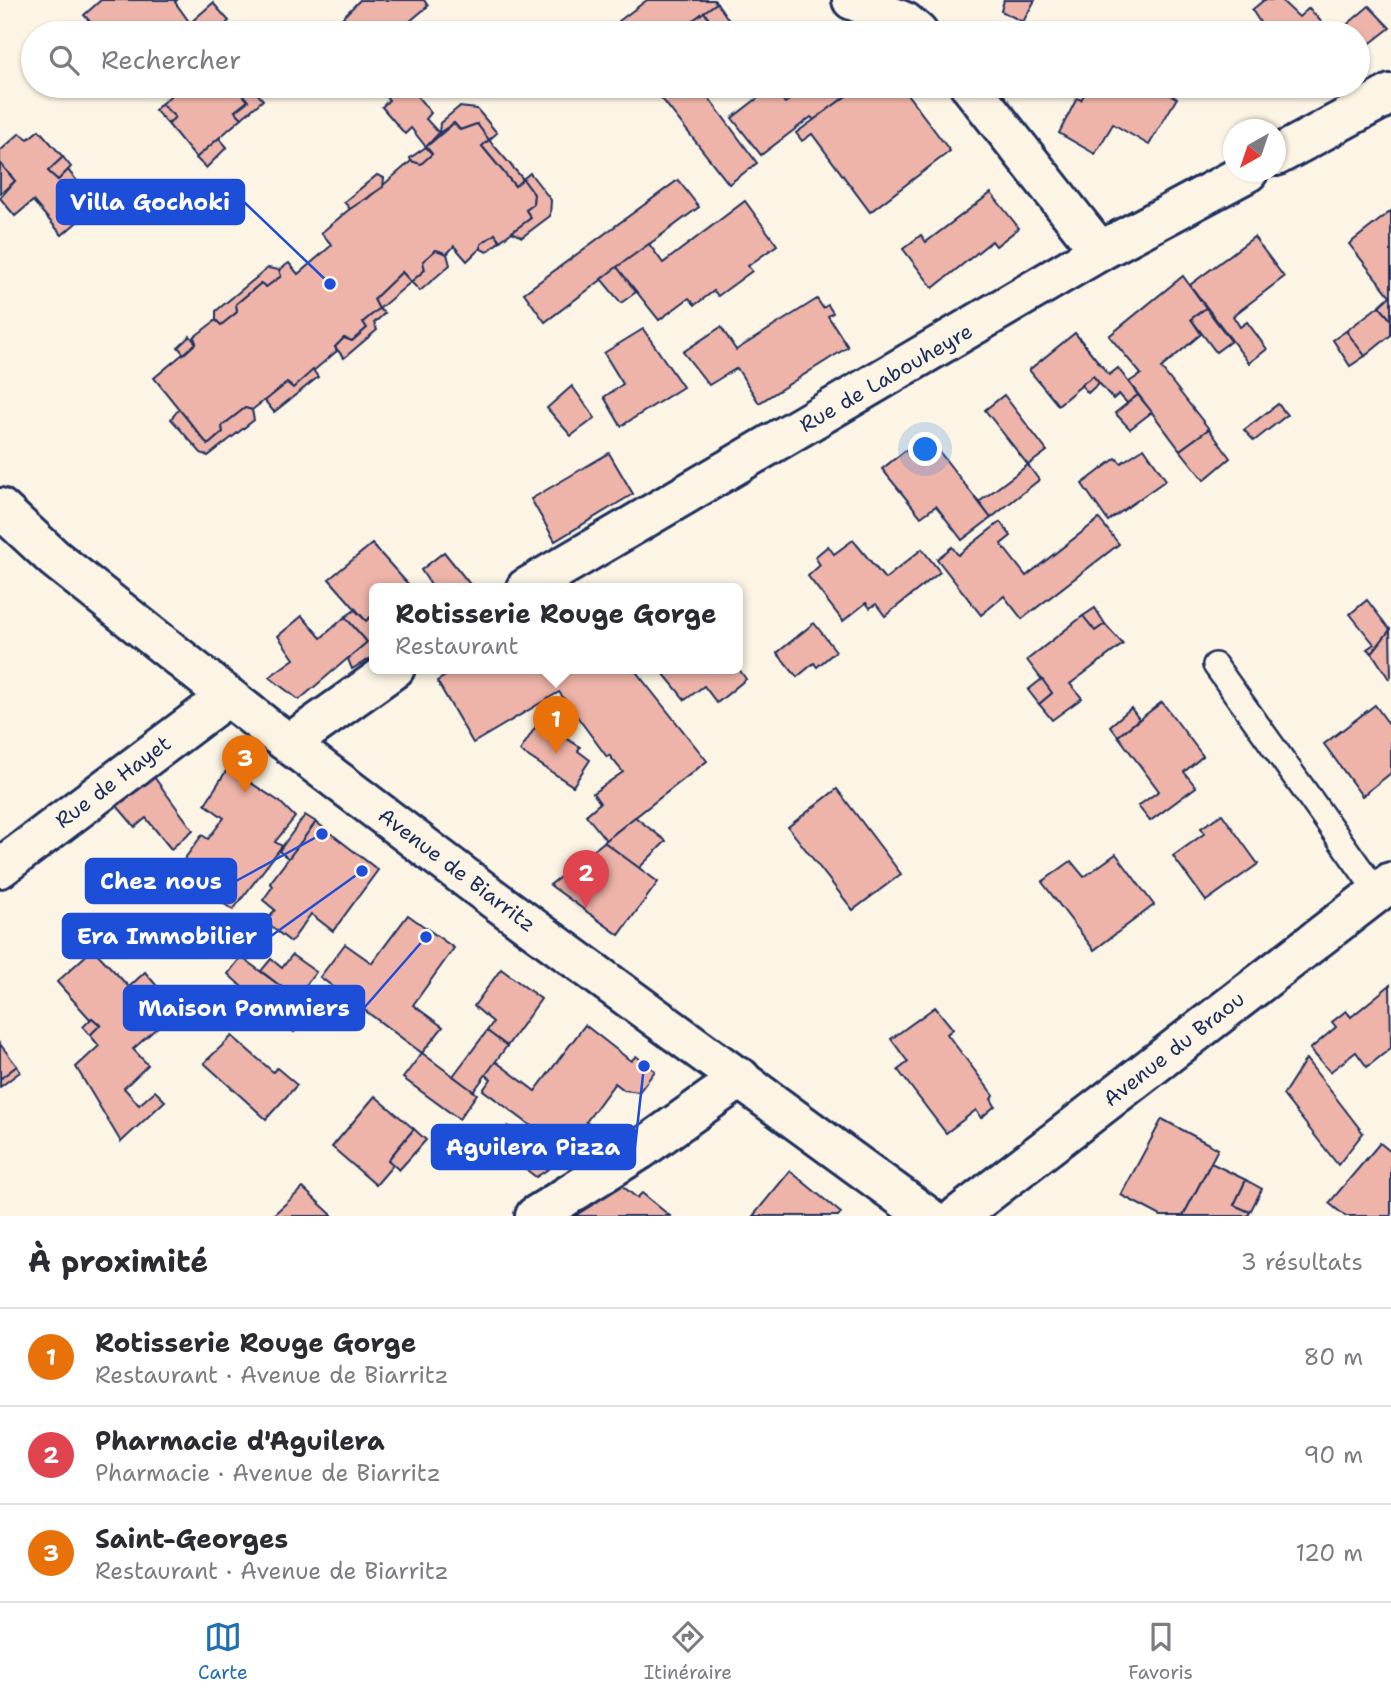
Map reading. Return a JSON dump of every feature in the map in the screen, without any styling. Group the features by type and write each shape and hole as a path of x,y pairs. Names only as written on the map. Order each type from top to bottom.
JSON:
{"street":[{"path":"852,0 903,21"},
{"path":"1286,151 1391,94"},
{"path":"979,98 1100,251"},
{"name":"Rue de Labouheyre","path":"535,583 1100,251 1229,182"},
{"name":"Avenue de Biarritz","path":"0,508 55,559 227,697 495,900 927,1216"},
{"path":"289,743 387,674"},
{"name":"Rue de Hayet","path":"0,868 227,697"},
{"name":"Avenue du Braou","path":"958,1216 1384,887"},
{"path":"535,1216 640,1150 741,1078"}],"lane":[{"path":"1215,664 1384,887"}],"building":[{"path":"101,0 177,0 175,2 189,21 89,21 84,15"},
{"path":"360,0 424,0 428,6 410,21 341,19"},
{"path":"647,0 714,0 717,3 692,21 619,21"},
{"path":"1004,0 1035,0 1024,21 1001,11"},
{"path":"1264,0 1281,0 1299,17 1309,8 1320,21 1259,21 1252,10"},
{"path":"213,3 229,21 192,21"},
{"path":"717,3 728,19 710,21 704,12"},
{"path":"1369,6 1390,28 1370,44 1370,21 1351,21"},
{"path":"704,12 710,21 692,21"},
{"path":"168,98 246,98 248,101 235,111 242,118 196,158 168,124 175,117 161,104"},
{"path":"246,98 263,100 242,118 235,111 248,101"},
{"path":"387,98 419,98 431,113 426,119 439,133 426,147 411,128 405,134 382,107 389,100"},
{"path":"661,98 709,98 757,163 729,184"},
{"path":"758,98 781,98 785,103 792,98 844,98 814,120 811,117 761,155 732,118"},
{"path":"844,98 910,98 950,151 870,212 812,134 802,141 796,133"},
{"path":"1077,98 1177,98 1149,145 1113,124 1095,154 1059,133"},
{"path":"161,104 175,117 168,124 155,110"},
{"path":"459,107 477,109 497,133 489,140 477,124 460,130 454,123 439,133 440,123"},
{"path":"454,123 460,130 477,124 489,140 482,146 515,186 523,179 534,194 533,205 526,210 531,218 500,241 495,234 467,261 454,246 447,254 436,250 423,261 425,270 411,282 402,272 374,299 379,309 363,322 367,328 352,341 344,338 335,347 337,351 293,388 287,383 252,410 245,408 222,426 223,432 208,445 154,378 196,343 194,337 216,320 221,325 237,312 236,304 261,283 266,287 281,276 279,270 289,263 298,274 332,245 321,233 364,197 367,199 411,161 421,164 432,154 426,147"},
{"path":"39,130 63,157 48,171 58,180 68,170 97,205 62,235 33,201 15,216 0,198 15,181 0,163 0,151 20,133 28,139"},
{"path":"219,138 227,147 206,168 196,158"},
{"path":"489,140 523,179 515,186 482,146"},
{"path":"426,147 432,154 421,164 411,161 410,158"},
{"path":"63,157 71,167 58,180 48,171"},
{"path":"0,163 15,181 0,194"},
{"path":"530,173 551,200 550,216 522,237 512,232 531,218 526,210 533,205 534,194 523,179"},
{"path":"377,175 384,178 383,187 350,209 344,202"},
{"path":"678,180 699,207 545,322 524,293"},
{"path":"991,193 1019,228 996,246 992,241 933,288 903,249 921,235 926,242"},
{"path":"745,201 777,245 748,266 752,271 718,296 714,291 695,305 689,298 659,320 617,267 649,244 663,263"},
{"path":"1391,211 1391,320 1379,306 1390,296 1349,244"},
{"path":"495,234 500,241 487,252 481,249 481,244"},
{"path":"1254,237 1284,277 1233,316 1240,327 1247,322 1267,349 1249,363 1190,285"},
{"path":"436,250 447,254 450,265 420,291 411,282 425,270 423,261"},
{"path":"617,267 636,292 621,303 601,279"},
{"path":"268,268 279,270 281,276 266,287 261,283 236,304 237,312 221,325 216,320 216,311"},
{"path":"402,272 411,282 379,309 374,299"},
{"path":"1183,276 1206,308 1191,319 1201,334 1161,368 1209,429 1180,450 1129,382 1141,374 1109,336"},
{"path":"817,299 823,308 828,305 833,313 828,316 848,347 759,403 737,368 709,385 683,352 721,327 736,350"},
{"path":"1379,306 1391,320 1391,335 1365,356 1346,331"},
{"path":"1206,308 1231,341 1216,352 1191,319"},
{"path":"379,309 385,313 374,323 377,330 344,358 335,347 344,338 352,341 367,328 363,322"},
{"path":"643,329 683,387 621,426 604,397 623,384 604,353"},
{"path":"1346,331 1365,356 1350,366 1333,340"},
{"path":"1075,333 1109,375 1118,368 1138,395 1127,403 1119,394 1113,399 1093,376 1058,405 1029,370"},
{"path":"190,336 196,343 184,354 178,347"},
{"path":"313,370 318,377 274,412 265,401 287,383 293,388"},
{"path":"1093,376 1099,383 1088,393 1081,385"},
{"path":"572,386 595,418 571,436 547,408"},
{"path":"1004,395 1047,451 1028,465 985,410"},
{"path":"1138,395 1152,412 1130,429 1115,413"},
{"path":"1278,404 1287,415 1254,441 1244,430"},
{"path":"245,408 252,410 254,420 208,456 201,453 171,419 179,409 208,445 223,432 222,426"},
{"path":"1209,429 1230,458 1204,480 1180,450"},
{"path":"931,441 991,518 962,540 936,506 921,517 882,469 906,450 911,456"},
{"path":"1144,448 1166,480 1108,521 1082,484 1116,458 1121,463"},
{"path":"609,453 633,494 555,541 531,499"},
{"path":"1028,465 1039,480 991,518 979,502"},
{"path":"1099,519 1119,544 1022,619 1004,596 981,615 937,559 952,547 958,555 1000,522 1011,536 1001,544 1026,576"},
{"path":"853,540 885,579 922,549 940,572 885,616 876,604 870,608 866,603 843,621 808,576 820,565 815,557 828,546 834,554"},
{"path":"372,544 407,583 369,583 369,618 366,621 329,579"},
{"path":"444,552 469,583 430,583 421,570"},
{"path":"1367,600 1390,630 1372,653 1367,649 1374,644 1350,614"},
{"path":"1095,608 1105,624 1095,631 1083,616"},
{"path":"355,610 366,621 369,618 369,659 352,669 348,659 367,642 345,617"},
{"path":"302,616 321,638 345,617 367,642 299,700 269,677 294,659 278,636"},
{"path":"1083,616 1095,631 1105,624 1123,644 1070,684 1082,698 1052,720 1039,704 1052,693 1027,660"},
{"path":"814,623 836,651 817,667 814,663 797,677 777,653"},
{"path":"1390,630 1391,677 1389,679 1372,653"},
{"path":"449,674 638,674 707,761 606,840 586,815 600,803 593,793 623,772 609,755 607,757 559,692 473,743 437,681"},
{"path":"664,674 742,674 746,679 717,703 704,686 685,700"},
{"path":"1042,679 1052,693 1039,704 1028,690"},
{"path":"1162,702 1203,756 1184,772 1196,787 1150,821 1138,806 1159,791 1118,736"},
{"path":"1375,705 1391,727 1391,773 1362,796 1324,744"},
{"path":"1131,708 1139,719 1118,736 1110,726"},
{"path":"536,726 551,735 554,731 580,747 578,751 590,760 573,786 520,751"},
{"path":"228,768 280,802 295,817 275,842 282,846 233,910 211,895 218,885 183,861 202,835 208,839 224,818 205,804"},
{"path":"154,777 193,830 171,849 146,818 135,827 117,806"},
{"path":"837,789 901,874 853,910 788,827"},
{"path":"1222,814 1258,864 1206,901 1173,856 1205,833 1201,828"},
{"path":"305,815 316,822 289,859 279,851"},
{"path":"635,817 666,841 639,868 604,842"},
{"path":"316,822 378,870 333,931 311,914 291,942 265,922 275,910 263,900 273,886 270,883"},
{"path":"604,842 658,882 619,935 550,885"},
{"path":"1116,854 1154,905 1094,950 1042,882 1071,861 1084,877"},
{"path":"408,915 454,948 413,1005 443,1027 422,1053 320,977 345,944 372,963"},
{"path":"93,949 129,987 145,972 177,1010 133,1049 148,1065 124,1088 139,1105 155,1091 165,1101 121,1142 76,1067 99,1046 90,1035 100,1025 90,1019 57,982"},
{"path":"292,955 316,972 296,998 261,971 271,959 282,968"},
{"path":"241,957 283,988 260,1011 238,991 242,987 228,974"},
{"path":"501,969 541,999 507,1046 487,1031 493,1022 474,1006"},
{"path":"1390,985 1391,1048 1367,1067 1356,1052 1330,1072 1310,1049 1336,1027 1332,1022 1346,1011 1351,1017"},
{"path":"283,988 311,1010 294,1032 263,1008"},
{"path":"935,1007 953,1029 947,1034 994,1096 991,1099 995,1106 981,1118 976,1110 946,1133 898,1070 908,1062 891,1039"},
{"path":"92,1018 100,1025 90,1035 83,1027"},
{"path":"585,1025 631,1061 636,1056 655,1071 639,1092 624,1090 615,1083 586,1122 603,1135 564,1160 538,1139 542,1134 483,1090 491,1079 485,1074 495,1061 535,1091"},
{"path":"487,1031 507,1046 473,1092 453,1076"},
{"path":"232,1036 273,1072 277,1068 297,1085 266,1119 204,1063"},
{"path":"0,1044 17,1066 0,1079"},
{"path":"422,1053 477,1094 459,1119 403,1078"},
{"path":"1306,1059 1363,1133 1338,1165 1283,1095"},
{"path":"17,1066 20,1072 0,1087 0,1079"},
{"path":"375,1096 414,1129 388,1160 394,1164 376,1185 332,1147"},
{"path":"1162,1119 1218,1149 1183,1216 1161,1216 1121,1195"},
{"path":"508,1126 558,1163 536,1177 494,1145"},
{"path":"414,1129 426,1140 399,1170 388,1160"},
{"path":"1380,1143 1391,1152 1391,1216 1345,1216 1329,1203"},
{"path":"1211,1163 1246,1180 1234,1205 1250,1212 1248,1216 1183,1216"},
{"path":"790,1171 841,1213 838,1216 753,1216"},
{"path":"1246,1180 1262,1189 1250,1212 1234,1205"},
{"path":"620,1184 637,1198 642,1193 670,1216 560,1216"},
{"path":"303,1188 333,1216 272,1216"}],"place":[{"name":"Villa Gochoki","path":"330,284"},
{"name":"Rotisserie Rouge Gorge","path":"556,754"},
{"name":"Saint-Georges","path":"245,793"},
{"name":"Chez nous","path":"322,834"},
{"name":"Era Immobilier","path":"362,871"},
{"name":"Pharmacie d'Aguilera","path":"586,908"},
{"name":"Maison Pommiers","path":"426,937"},
{"name":"Aguilera Pizza","path":"644,1066"}]}
